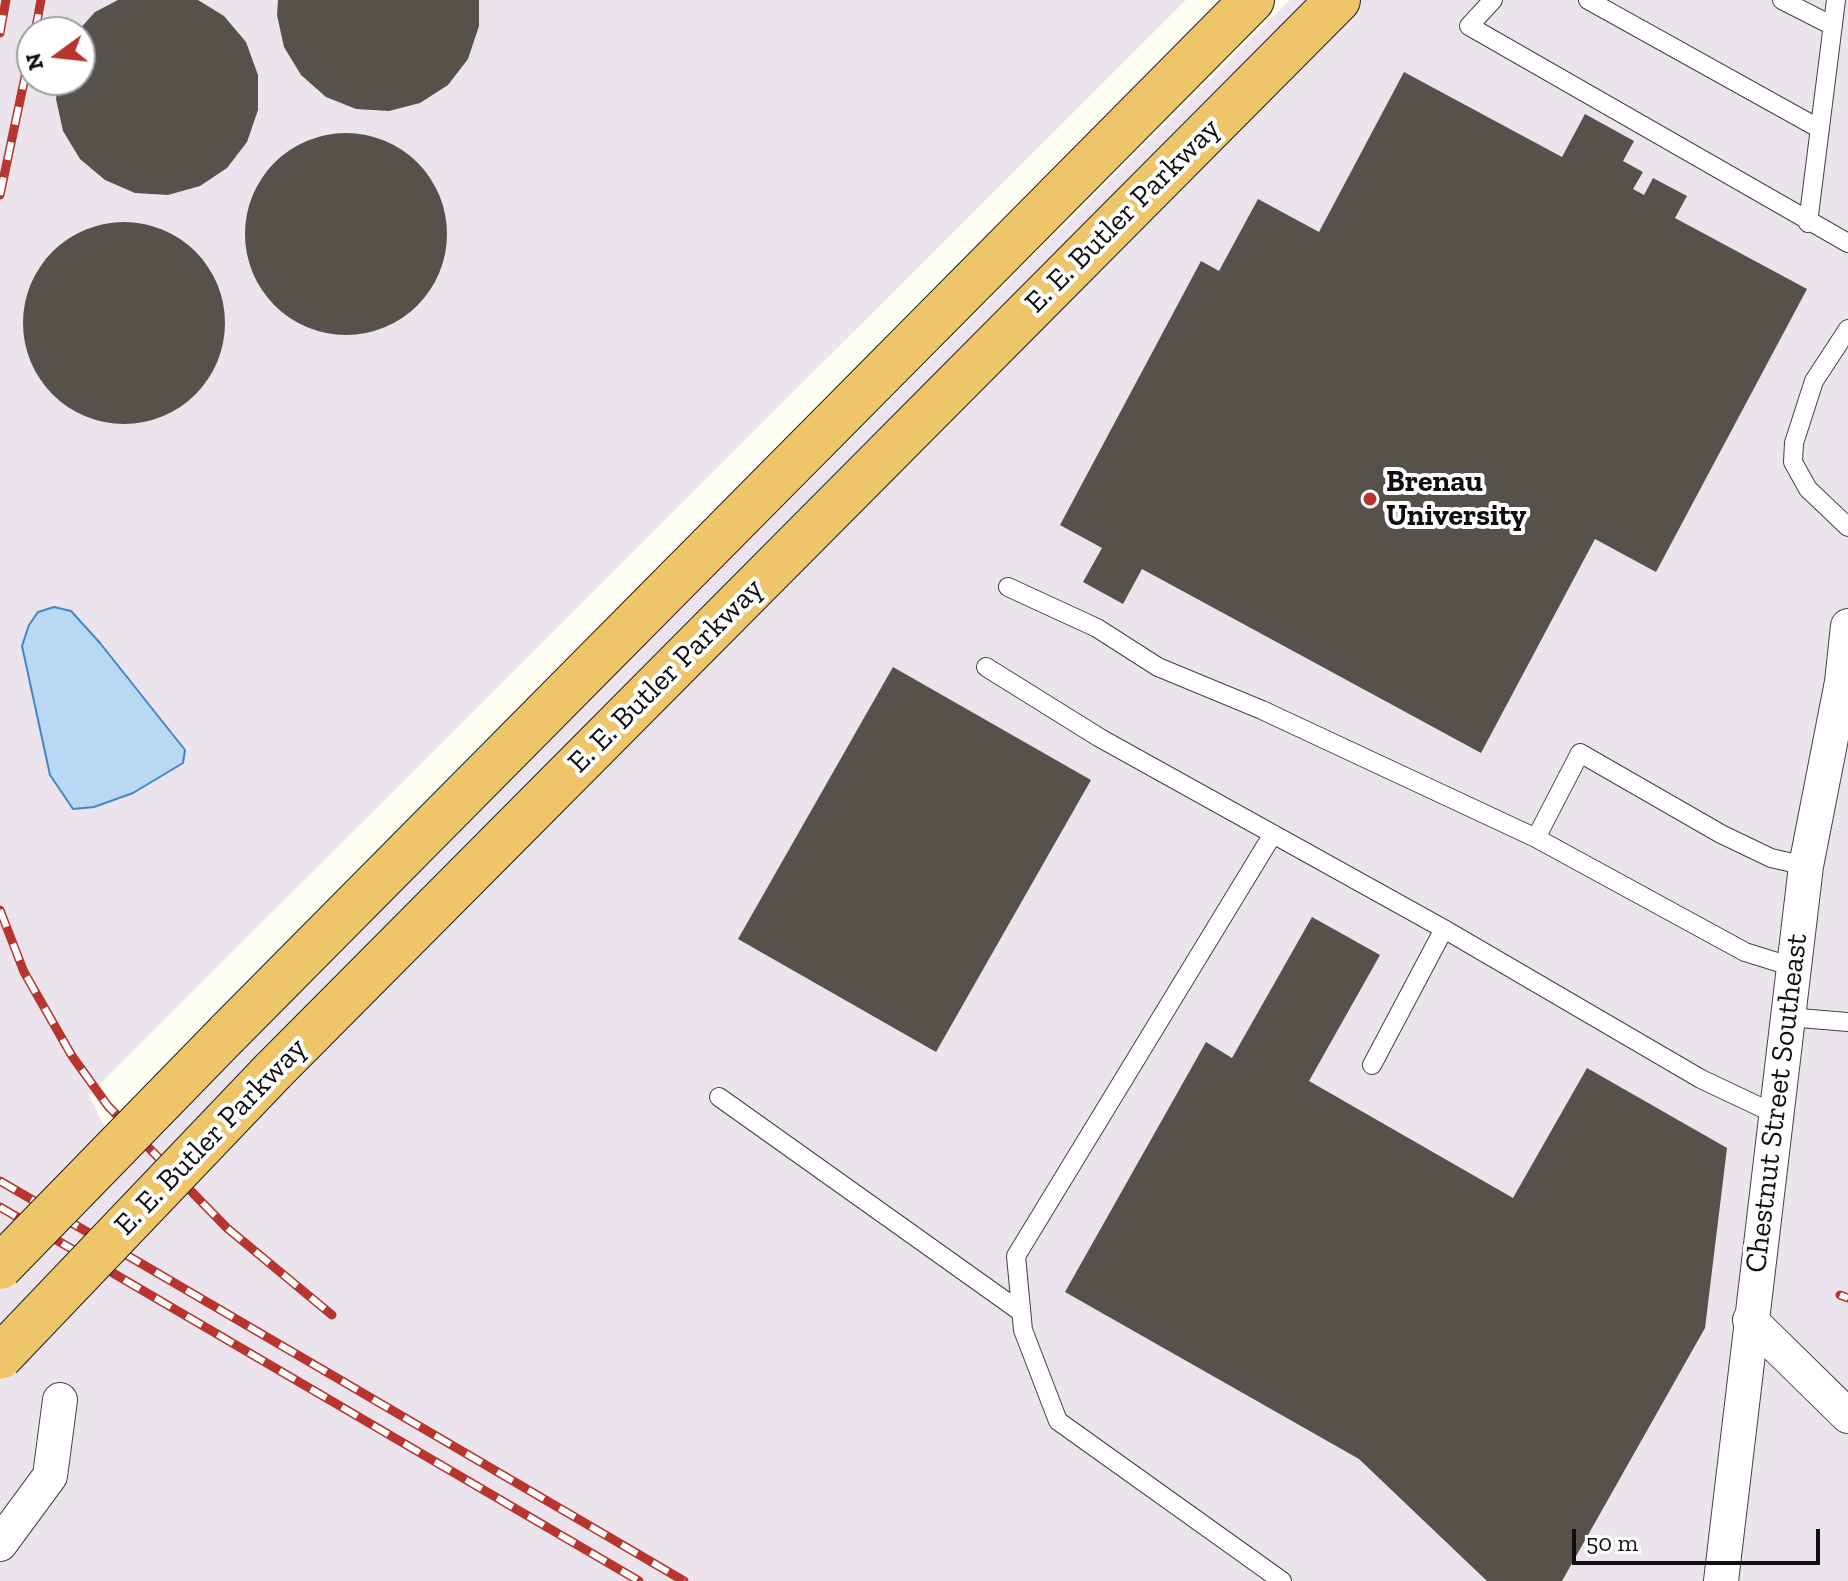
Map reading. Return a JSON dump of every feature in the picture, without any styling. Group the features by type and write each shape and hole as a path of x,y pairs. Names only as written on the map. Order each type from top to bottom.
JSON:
{"highway":[{"name":"E. E. Butler Parkway","path":"0,1267 1252,0"},
{"name":"E. E. Butler Parkway","path":"0,1357 273,1071 1338,0"}],"street":[{"name":"Chestnut Street Southeast","path":"1721,1581 1806,866 1845,682 1848,626"},
{"path":"1750,1320 1848,1416"},
{"path":"0,1544 50,1476 60,1400"}],"lane":[{"path":"1493,0 1469,26 1808,223 1848,243"},
{"path":"1588,0 1820,129"},
{"path":"1782,0 1833,26"},
{"path":"1808,223 1836,0"},
{"path":"1848,329 1828,355 1814,381 1794,443 1793,462 1797,476 1848,527"},
{"path":"1008,587 1097,628 1158,667 1262,710 1536,838 1745,952 1793,967"},
{"path":"986,667 1100,738 1444,929 1701,1079 1775,1114"},
{"path":"1536,838 1580,753 1721,834 1771,858 1806,866"},
{"path":"1273,834 1016,1256 1023,1330 1058,1421 1282,1581"},
{"path":"1372,1065 1444,929"},
{"path":"1787,1017 1848,1022"},
{"path":"719,1097 1021,1312"}],"shaded area":[{"path":"0,0 1186,0 89,1095 124,1166 1290,0 1848,0 1848,1581 0,1581"}],"water":[{"path":"54,607 71,611 185,750 183,763 133,793 94,807 73,809 50,775 22,646 29,625 38,612"}],"building":[{"path":"118,0 198,0 224,16 246,42 258,75 258,110 247,142 227,168 200,186 168,195 135,193 105,180 80,159 63,131 56,99 56,96 96,96 96,16 91,16"},
{"path":"278,0 479,0 479,26 468,59 448,85 420,103 389,111 356,109 326,97 301,75 284,47 277,15"},
{"path":"1404,72 1562,157 1585,114 1634,141 1623,161 1643,172 1633,189 1644,195 1653,178 1687,196 1675,218 1807,289 1656,572 1595,539 1481,753 1142,569 1123,604 1083,582 1102,548 1060,525 1201,261 1219,271 1258,199 1319,232"},
{"path":"346,133 385,141 417,163 439,195 447,234 439,273 417,305 385,327 346,335 307,327 275,305 253,273 245,234 253,195 275,163 307,141"},
{"path":"124,222 163,230 195,252 217,284 225,323 217,362 195,394 163,416 124,424 85,416 53,394 31,362 23,323 31,284 53,252 85,230"},
{"path":"893,667 1091,780 936,1052 738,939"},
{"path":"1312,917 1380,955 1309,1081 1513,1198 1587,1068 1727,1148 1705,1328 1562,1581 1487,1581 1359,1459 1065,1292 1206,1042 1232,1058"}],"railway":[{"path":"0,33 6,0"},
{"path":"38,16 41,0"},
{"path":"0,195 21,96"},
{"path":"0,910 24,972 72,1056 108,1106 227,1228 332,1315"},
{"path":"0,1181 684,1581"},
{"path":"0,1207 639,1581"},
{"path":"1840,1295 1848,1298"}],"place":[{"name":"Brenau University","path":"1370,499"}]}
